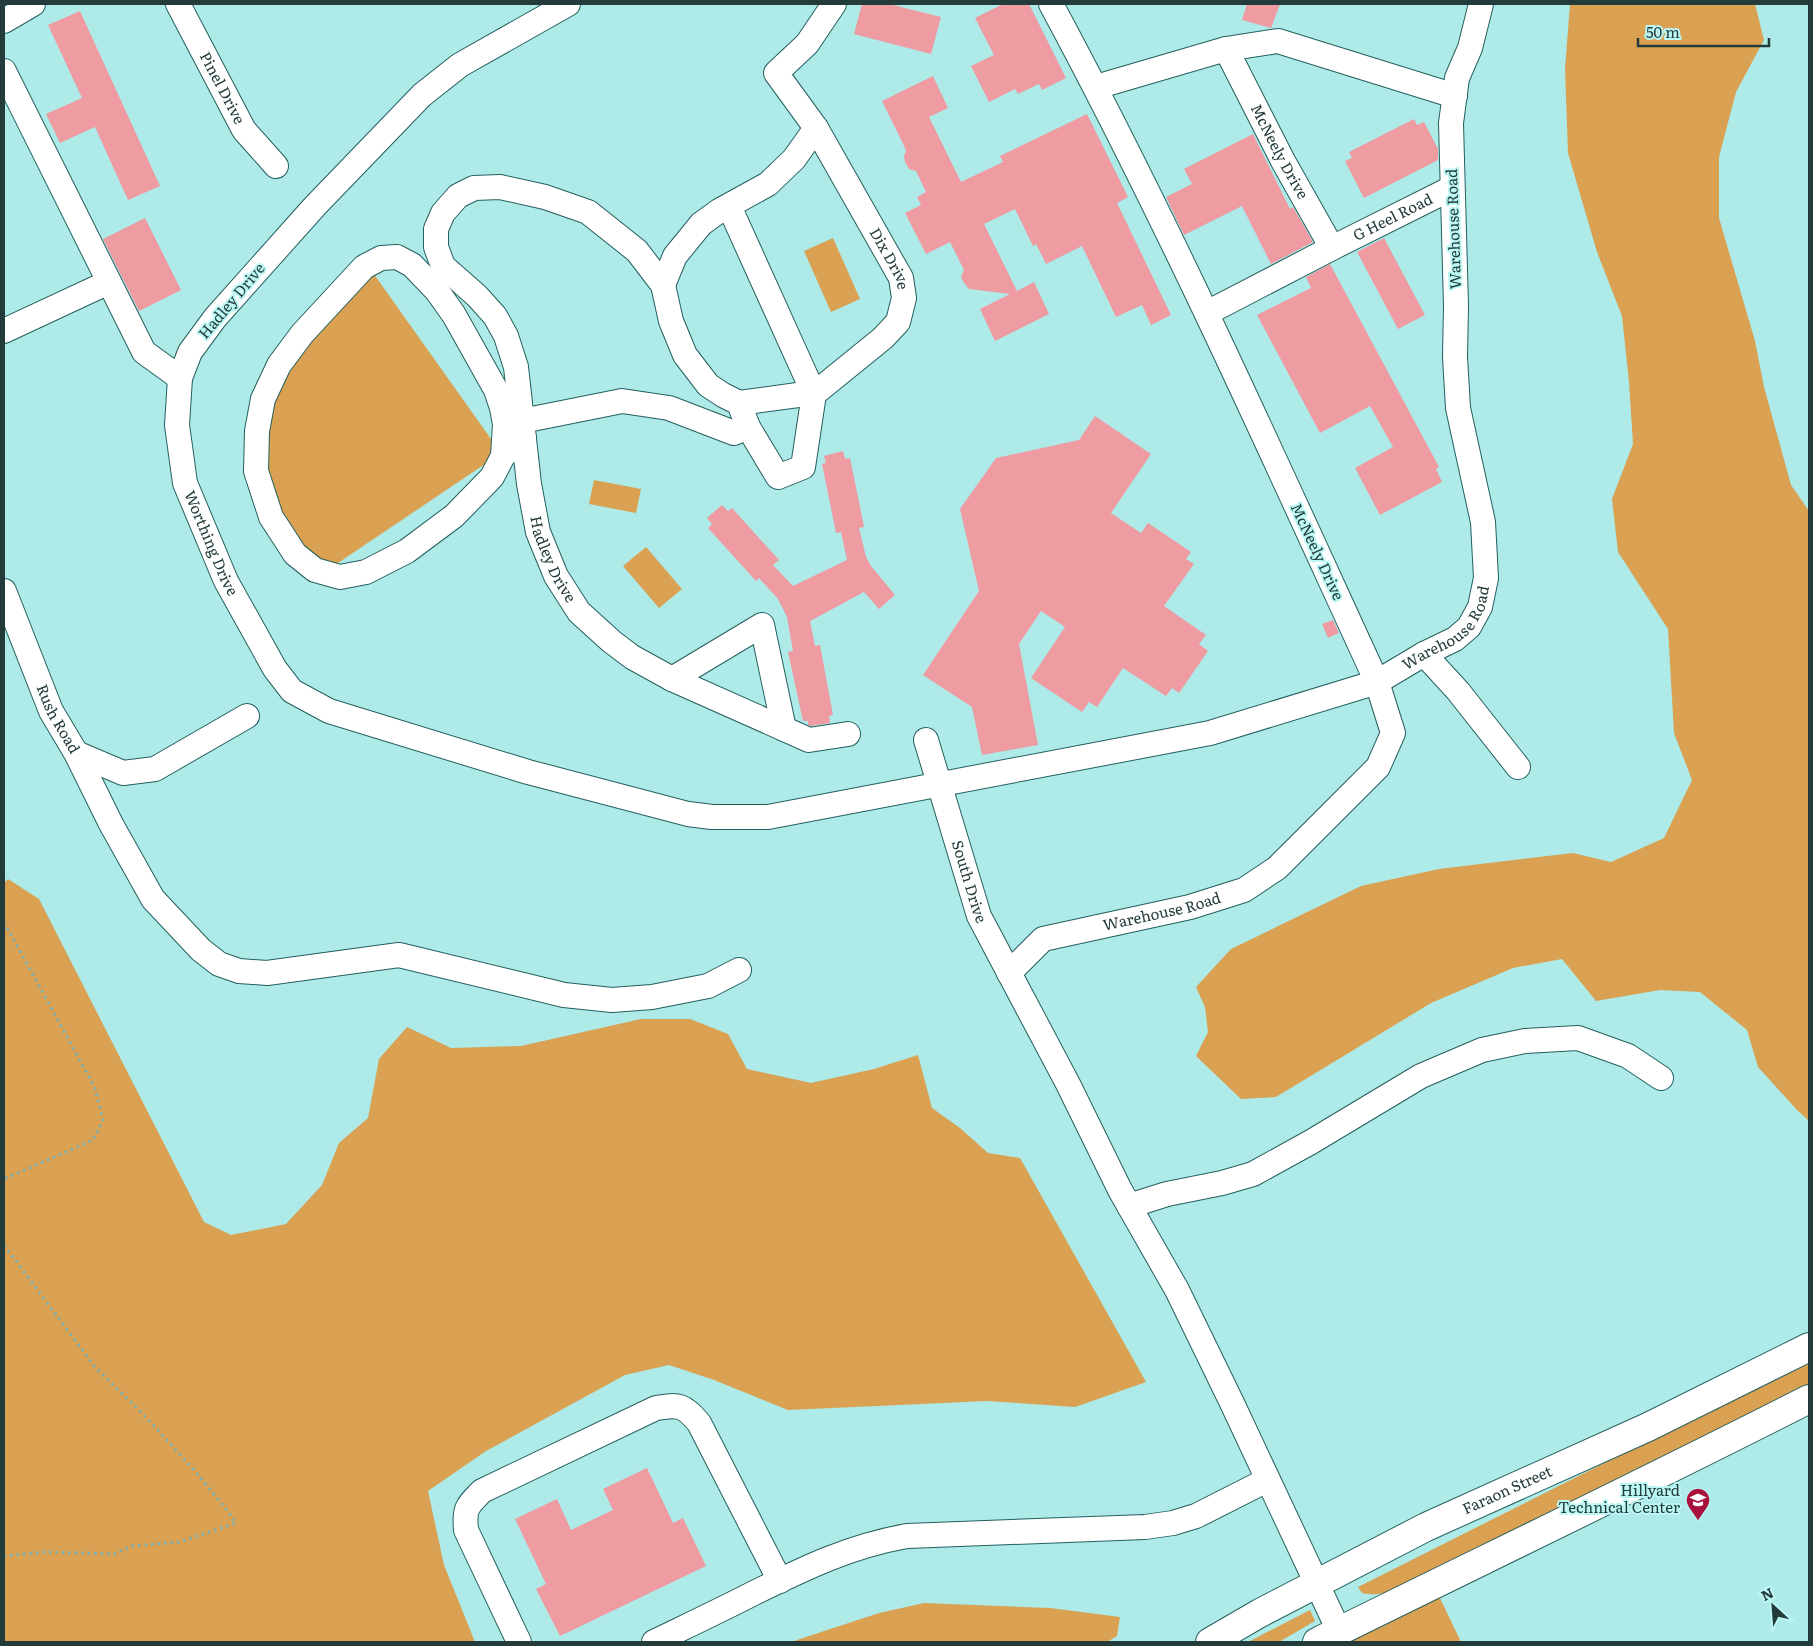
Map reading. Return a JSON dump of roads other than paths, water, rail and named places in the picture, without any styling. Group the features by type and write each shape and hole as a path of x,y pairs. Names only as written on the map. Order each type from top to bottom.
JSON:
{"main road":[{"name":"Faraon Street","path":"1210,1642 1260,1613 1426,1528 1648,1426 1809,1347"},
{"path":"1328,1637 1644,1483 1809,1399"}],"street":[{"path":"4,21 33,4"},
{"name":"Pinel Drive","path":"178,4 244,130 276,166"},
{"name":"Hadley Drive","path":"180,378 190,352 215,318 315,206 422,95 460,65 568,4"},
{"name":"Dix Drive","path":"814,394 883,338 898,322 904,298 901,278 816,128 776,73 807,44 834,4"},
{"name":"McNeely Drive","path":"1051,4 1096,87 1207,313 1377,682"},
{"name":"Warehouse Road","path":"1009,973 1043,938 1190,907 1244,890 1278,868 1378,767 1393,733 1377,682 1424,654 1455,640 1469,627 1480,607 1486,578 1483,522 1458,408 1455,357 1456,306 1452,123 1457,78 1470,48 1481,4"},
{"path":"1096,87 1226,49 1278,41 1455,96"},
{"name":"McNeely Drive","path":"1226,49 1283,161 1332,248"},
{"path":"4,71 144,352 180,378"},
{"path":"814,394 740,403 723,396 708,385 685,355 671,321 663,285 675,256 702,224 768,184 794,159 816,128"},
{"name":"Hadley Drive","path":"663,285 637,251 588,212 545,197 500,188 474,188 458,196 443,213 436,229 436,247 443,266 478,296 495,316 506,336 516,367 528,484 538,532 556,576 579,612 632,657 672,679 809,740 848,734"},
{"name":"G Heel Road","path":"1332,248 1452,188"},
{"path":"729,206 814,394 803,466 778,477 748,427 740,403"},
{"path":"1207,313 1332,248"},
{"path":"503,456 505,424 496,390 454,315 438,291 412,265 397,257 381,258 364,267 302,334 279,365 263,399 257,431 256,471 272,518 295,554 315,570 340,576 366,572 407,551 454,516 492,477 503,456 523,429 622,401 669,408 734,433 748,427"},
{"path":"4,331 109,282"},
{"name":"Worthing Drive","path":"180,378 177,425 185,483 226,580 275,669 292,691 338,714 528,772 688,814 712,818 768,817 940,786"},
{"name":"Rush Road","path":"4,591 51,711 76,753 123,773 155,768 247,716"},
{"path":"672,679 762,625 784,729"},
{"path":"1424,654 1458,691 1518,766"},
{"path":"940,786 1210,733 1377,682"},
{"name":"South Drive","path":"926,740 980,916 1129,1206 1177,1290 1232,1402 1316,1584 1328,1637"},
{"path":"76,753 111,824 153,899 201,950 218,964 239,971 267,973 399,955 564,996 612,1000 652,997 708,986 739,970"},
{"path":"1129,1206 1167,1194 1222,1183 1253,1174 1311,1142 1421,1076 1482,1050 1525,1041 1578,1038 1628,1056 1661,1078"},
{"path":"519,1642 466,1530 464,1515 470,1504 482,1491 656,1408 672,1405 687,1410 699,1423 780,1581"},
{"path":"654,1642 780,1581 840,1554 878,1541 907,1536 1145,1527 1173,1523 1196,1516 1267,1480"}],"place":[{"name":"Hillyard Technical Center","path":"1698,1521"}]}
